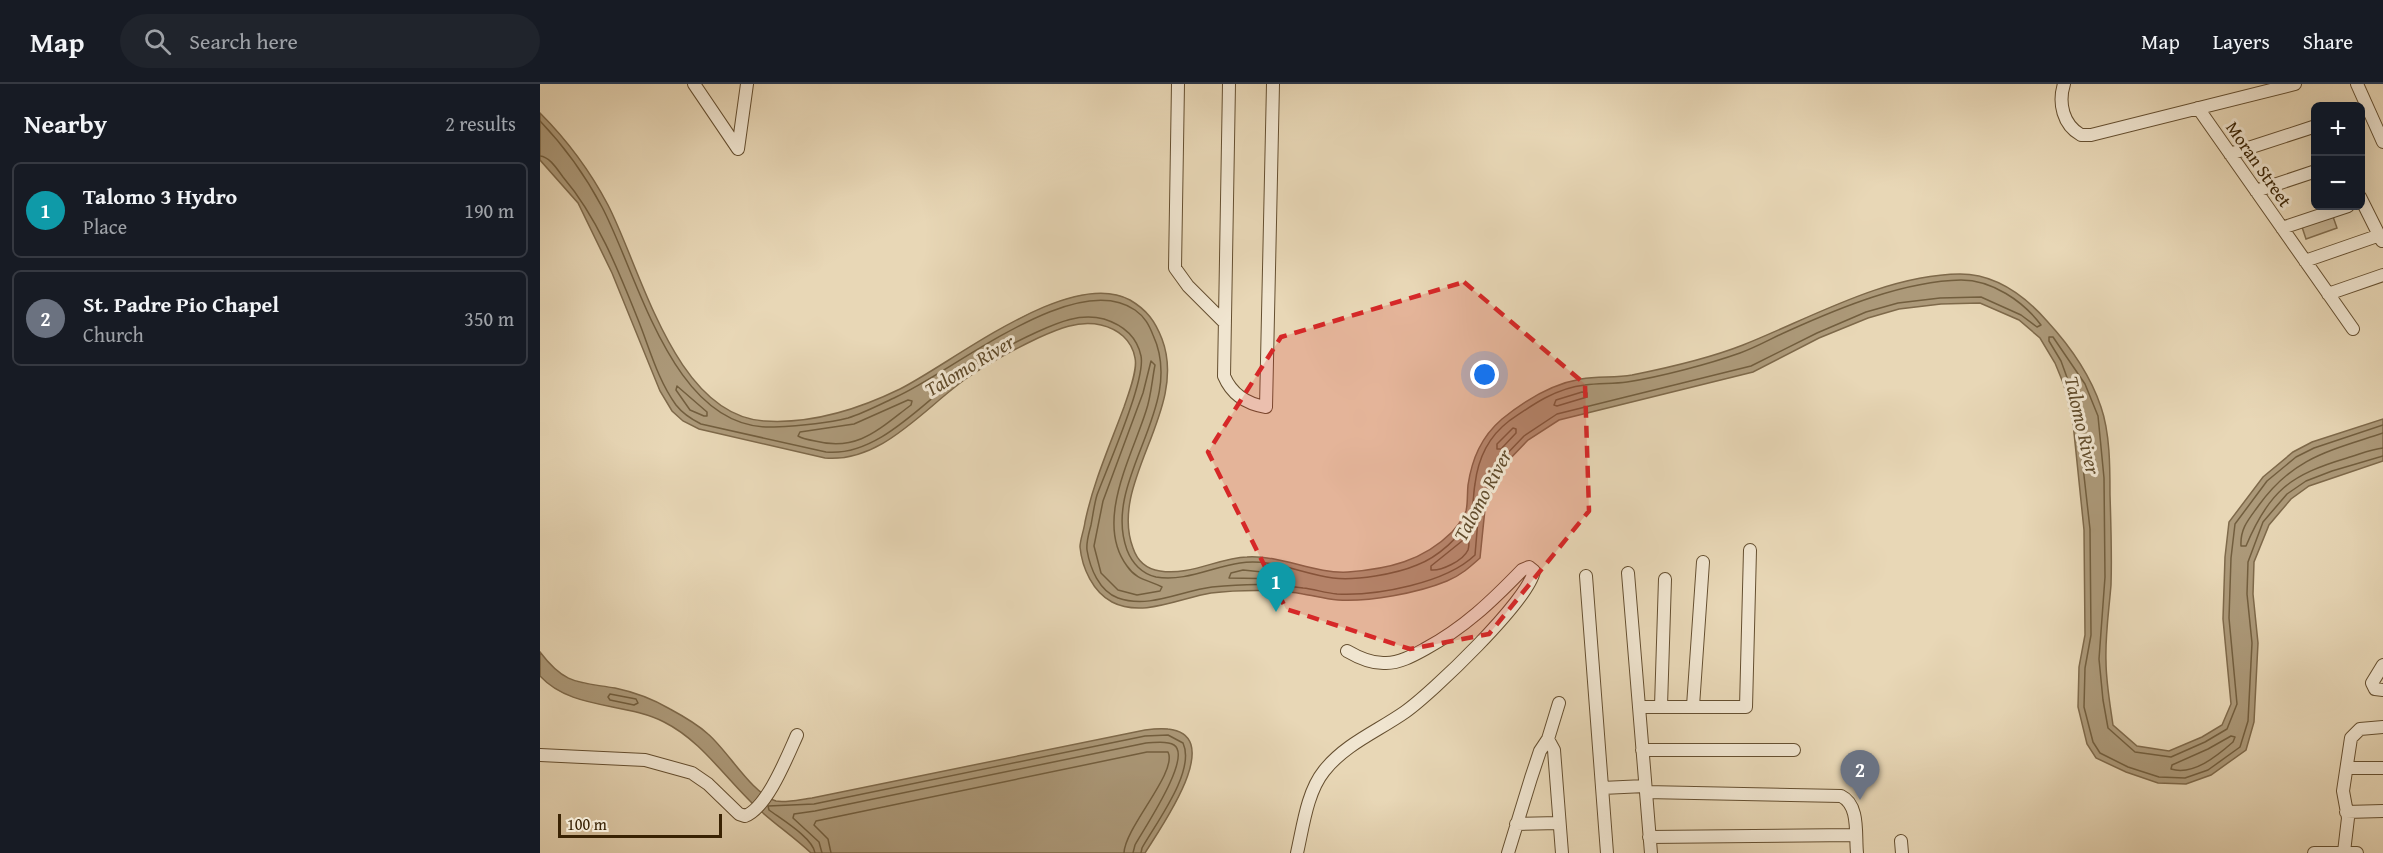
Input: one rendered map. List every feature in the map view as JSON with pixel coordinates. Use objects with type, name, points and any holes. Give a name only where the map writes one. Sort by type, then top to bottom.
[{"type":"street","points":[[694,84],[738,149],[747,84]]},
{"type":"street","points":[[1178,84],[1175,268],[1188,286],[1225,323]]},
{"type":"street","points":[[1229,84],[1223,365],[1228,386],[1244,401],[1266,407],[1274,84]]},
{"type":"street","points":[[2064,84],[2061,104],[2068,124],[2073,131],[2081,135],[2091,135],[2295,84]]},
{"type":"street","points":[[2357,84],[2383,142]]},
{"type":"street","name":"Moran Street","points":[[2198,108],[2353,329]]},
{"type":"street","points":[[2370,113],[2383,110]]},
{"type":"street","points":[[2230,154],[2311,128]]},
{"type":"street","points":[[2256,191],[2311,173]]},
{"type":"street","points":[[2305,261],[2381,239],[2365,208]]},
{"type":"street","points":[[2282,228],[2336,210]]},
{"type":"street","points":[[2328,294],[2383,275]]},
{"type":"street","points":[[1639,707],[1746,706],[1750,550]]},
{"type":"street","points":[[1693,706],[1703,562]]},
{"type":"street","points":[[1297,853],[1309,803],[1323,771],[1370,732],[1403,714],[1447,677],[1499,621],[1529,582],[1534,571],[1530,567],[1522,570],[1475,617],[1416,654],[1386,663],[1372,662],[1347,651]]},
{"type":"street","points":[[1628,573],[1651,853]]},
{"type":"street","points":[[1586,576],[1607,853]]},
{"type":"street","points":[[1660,706],[1665,579]]},
{"type":"street","points":[[2378,688],[2374,678],[2383,664]]},
{"type":"street","points":[[1508,853],[1540,751],[1548,739],[1553,715],[1559,703]]},
{"type":"street","points":[[2344,852],[2347,827],[2343,799],[2351,738],[2356,731],[2383,727]]},
{"type":"street","points":[[540,755],[645,760],[692,773],[742,816],[748,816],[768,794],[797,735]]},
{"type":"street","points":[[1548,739],[1554,750],[1562,853]]},
{"type":"street","points":[[1642,750],[1794,750]]},
{"type":"street","points":[[2347,768],[2383,768]]},
{"type":"street","points":[[1531,778],[1556,777]]},
{"type":"street","points":[[1602,788],[1841,796],[1848,799],[1853,808],[1857,853]]},
{"type":"street","points":[[2346,812],[2383,812]]},
{"type":"street","points":[[1516,824],[1559,823]]},
{"type":"street","points":[[1649,837],[1855,835]]},
{"type":"street","points":[[2314,853],[2357,853]]},
{"type":"highlighted area","points":[[1464,282],[1585,384],[1589,511],[1489,634],[1410,649],[1286,609],[1208,452],[1281,337]]},
{"type":"shaded area","points":[[2331,210],[2337,228],[2306,239],[2299,218]]},
{"type":"water","name":"Talomo River","points":[[540,113],[577,156],[601,192],[649,301],[685,368],[707,394],[734,413],[765,421],[800,420],[835,414],[900,389],[981,340],[1045,307],[1076,296],[1105,293],[1136,304],[1150,316],[1162,339],[1167,366],[1165,392],[1158,419],[1138,472],[1131,497],[1128,523],[1137,556],[1146,566],[1160,571],[1182,571],[1247,557],[1273,559],[1335,572],[1377,569],[1404,562],[1441,542],[1458,525],[1466,511],[1470,475],[1483,441],[1502,419],[1539,394],[1570,381],[1632,375],[1717,354],[1848,300],[1904,282],[1932,276],[1973,275],[2008,288],[2038,312],[2071,350],[2085,372],[2101,407],[2110,462],[2111,585],[2106,669],[2113,725],[2137,746],[2169,751],[2202,737],[2222,725],[2231,704],[2223,619],[2225,557],[2229,522],[2263,477],[2293,452],[2312,442],[2383,419],[2383,461],[2309,486],[2291,499],[2269,525],[2254,562],[2253,594],[2258,643],[2254,722],[2246,750],[2211,775],[2186,784],[2158,783],[2126,772],[2096,758],[2087,744],[2078,707],[2079,667],[2085,635],[2084,530],[2073,423],[2064,385],[2055,363],[2040,338],[2019,320],[1980,303],[1941,304],[1899,309],[1868,318],[1819,338],[1753,372],[1559,420],[1528,440],[1506,463],[1485,509],[1480,558],[1469,568],[1447,581],[1393,596],[1364,600],[1338,600],[1293,592],[1245,591],[1199,595],[1148,608],[1124,606],[1105,598],[1094,586],[1083,563],[1080,547],[1092,493],[1134,376],[1136,363],[1133,352],[1123,336],[1107,327],[1093,324],[1068,326],[1046,335],[976,372],[884,443],[865,452],[846,457],[825,458],[699,429],[683,421],[672,411],[660,391],[612,273],[578,203],[540,160]]},
{"type":"water","points":[[540,652],[557,671],[573,680],[636,694],[657,702],[690,720],[716,741],[758,790],[776,801],[812,798],[1153,729],[1168,729],[1185,735],[1192,748],[1191,765],[1174,805],[1145,853],[811,853],[758,809],[700,748],[677,729],[649,716],[583,700],[553,687],[540,676]]},
{"type":"place","name":"Talomo 3 Hydro","points":[[1276,612]]},
{"type":"place","name":"St. Padre Pio Chapel","points":[[1860,800]]}]
